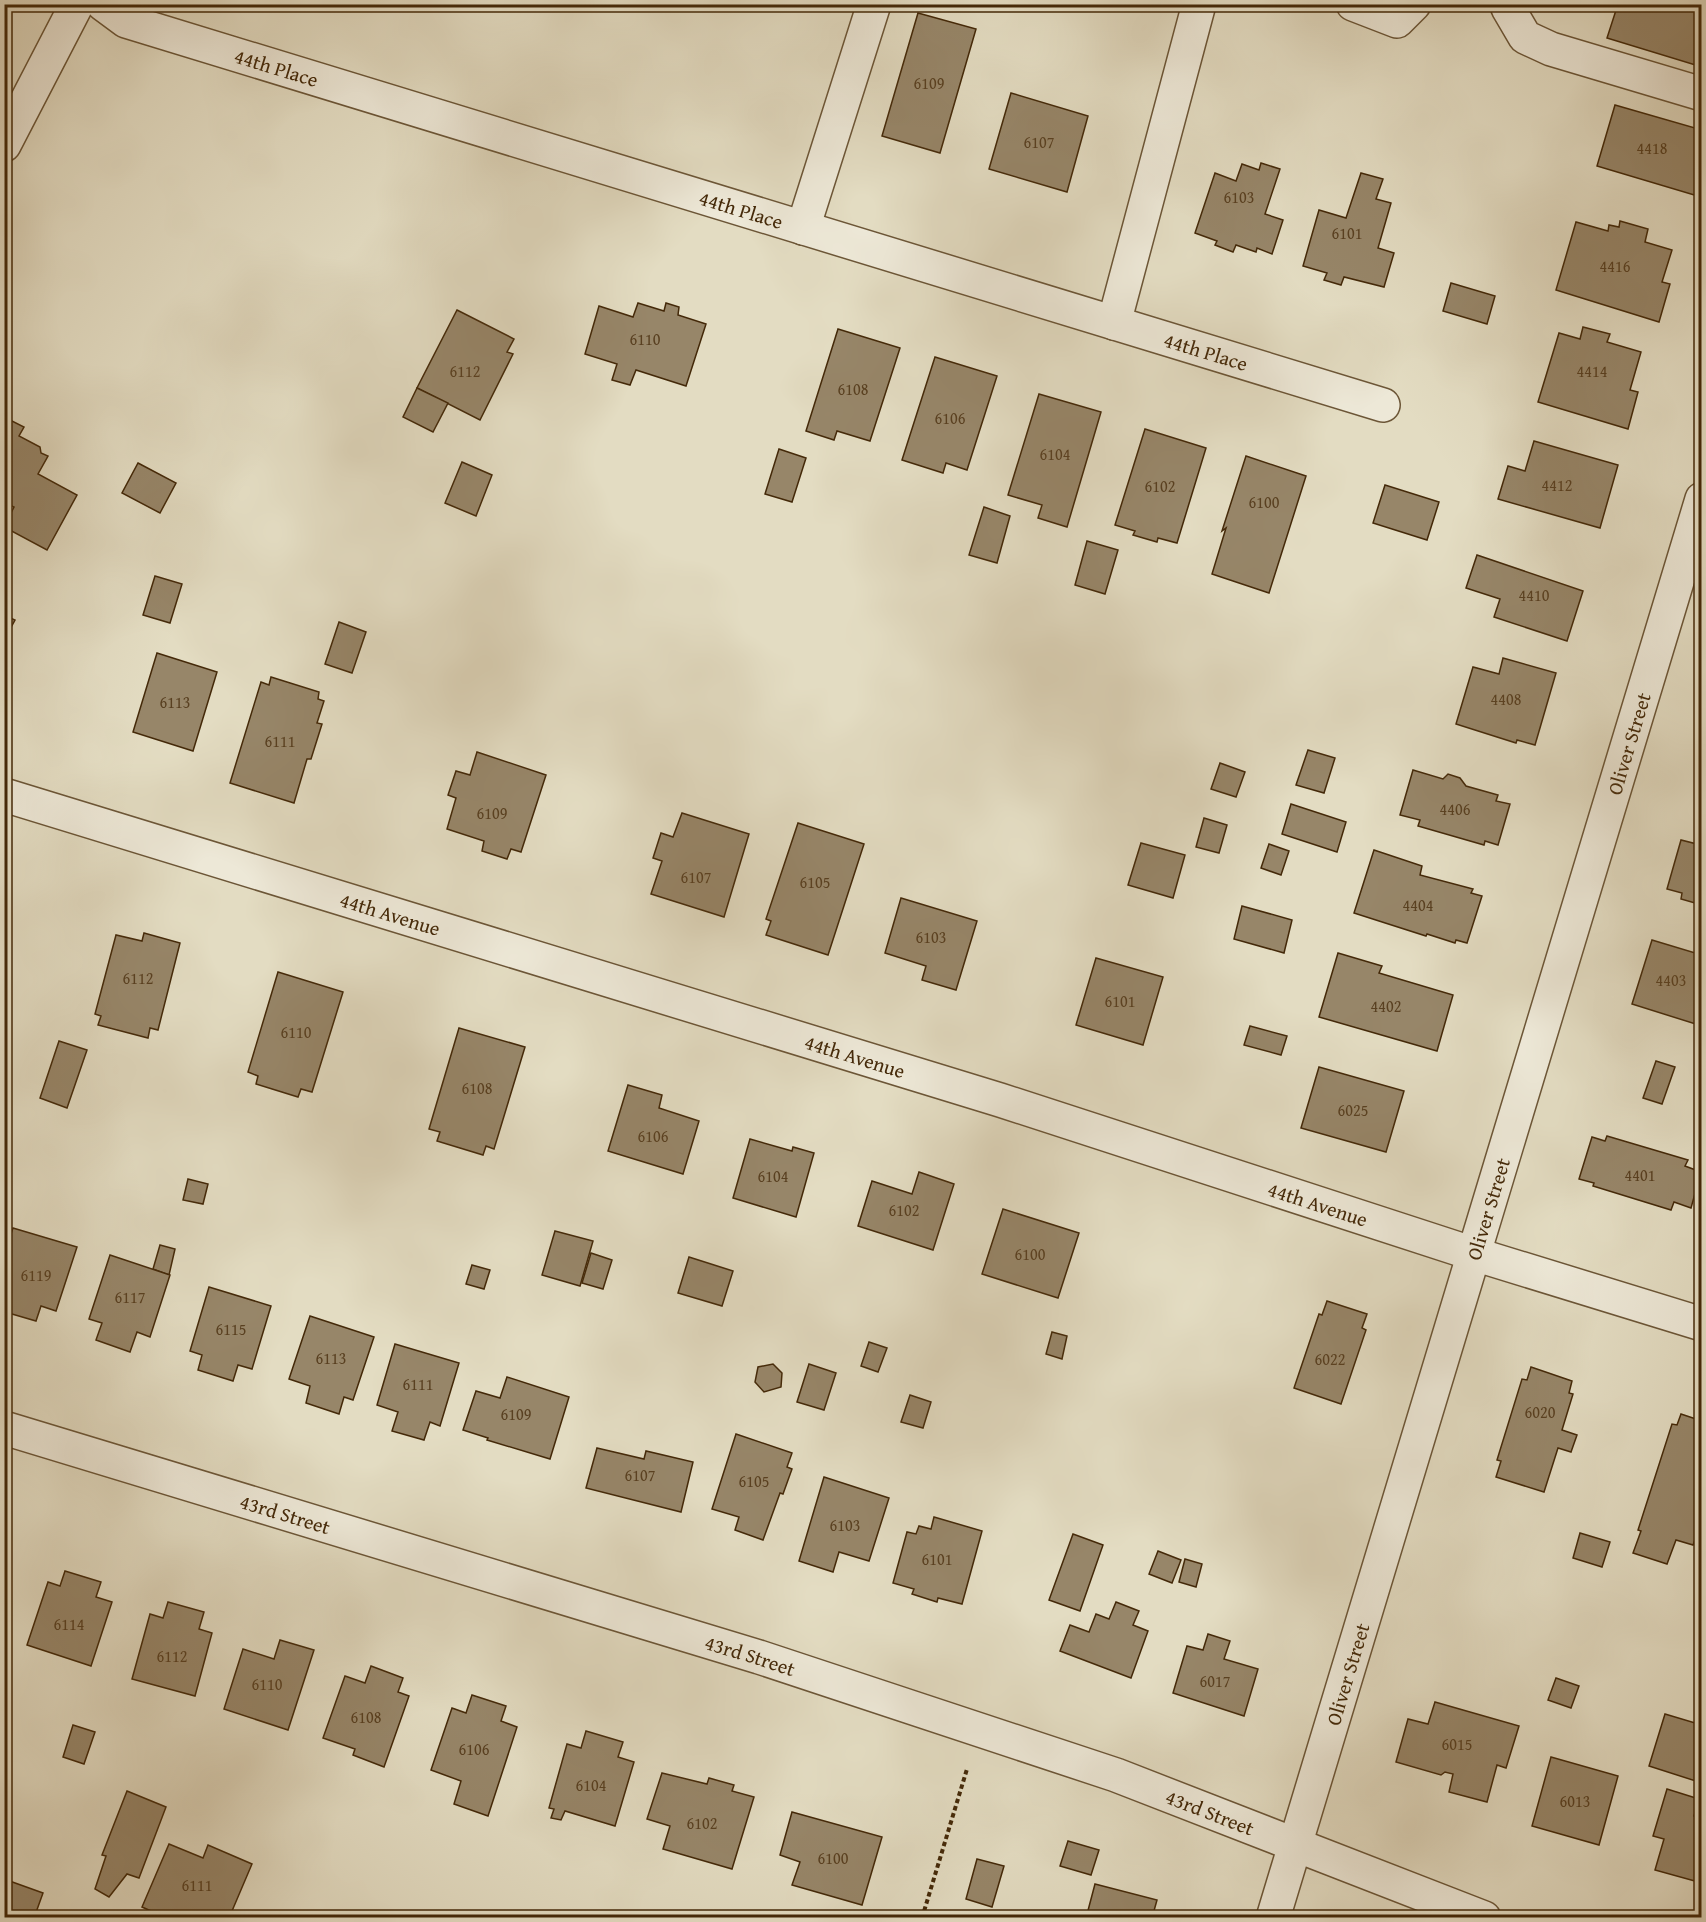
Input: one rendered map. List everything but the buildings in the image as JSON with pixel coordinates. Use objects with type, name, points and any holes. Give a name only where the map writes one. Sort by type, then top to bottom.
[{"type":"street","points":[[4,145],[77,4]]},
{"type":"street","name":"44th Place","points":[[103,4],[126,21],[1383,405]]},
{"type":"street","points":[[803,228],[874,4]]},
{"type":"street","points":[[1114,323],[1199,4]]},
{"type":"street","points":[[1353,4],[1397,21],[1414,4]]},
{"type":"street","points":[[1509,4],[1508,8],[1525,37],[1551,49],[1701,94]]},
{"type":"street","name":"Oliver Street","points":[[1273,1917],[1701,499]]},
{"type":"street","name":"44th Avenue","points":[[4,795],[999,1100],[1474,1254],[1701,1324]]},
{"type":"street","name":"43rd Street","points":[[4,1428],[759,1657],[1116,1775],[1484,1917]]},
{"type":"path","points":[[922,1917],[978,1730]]}]
